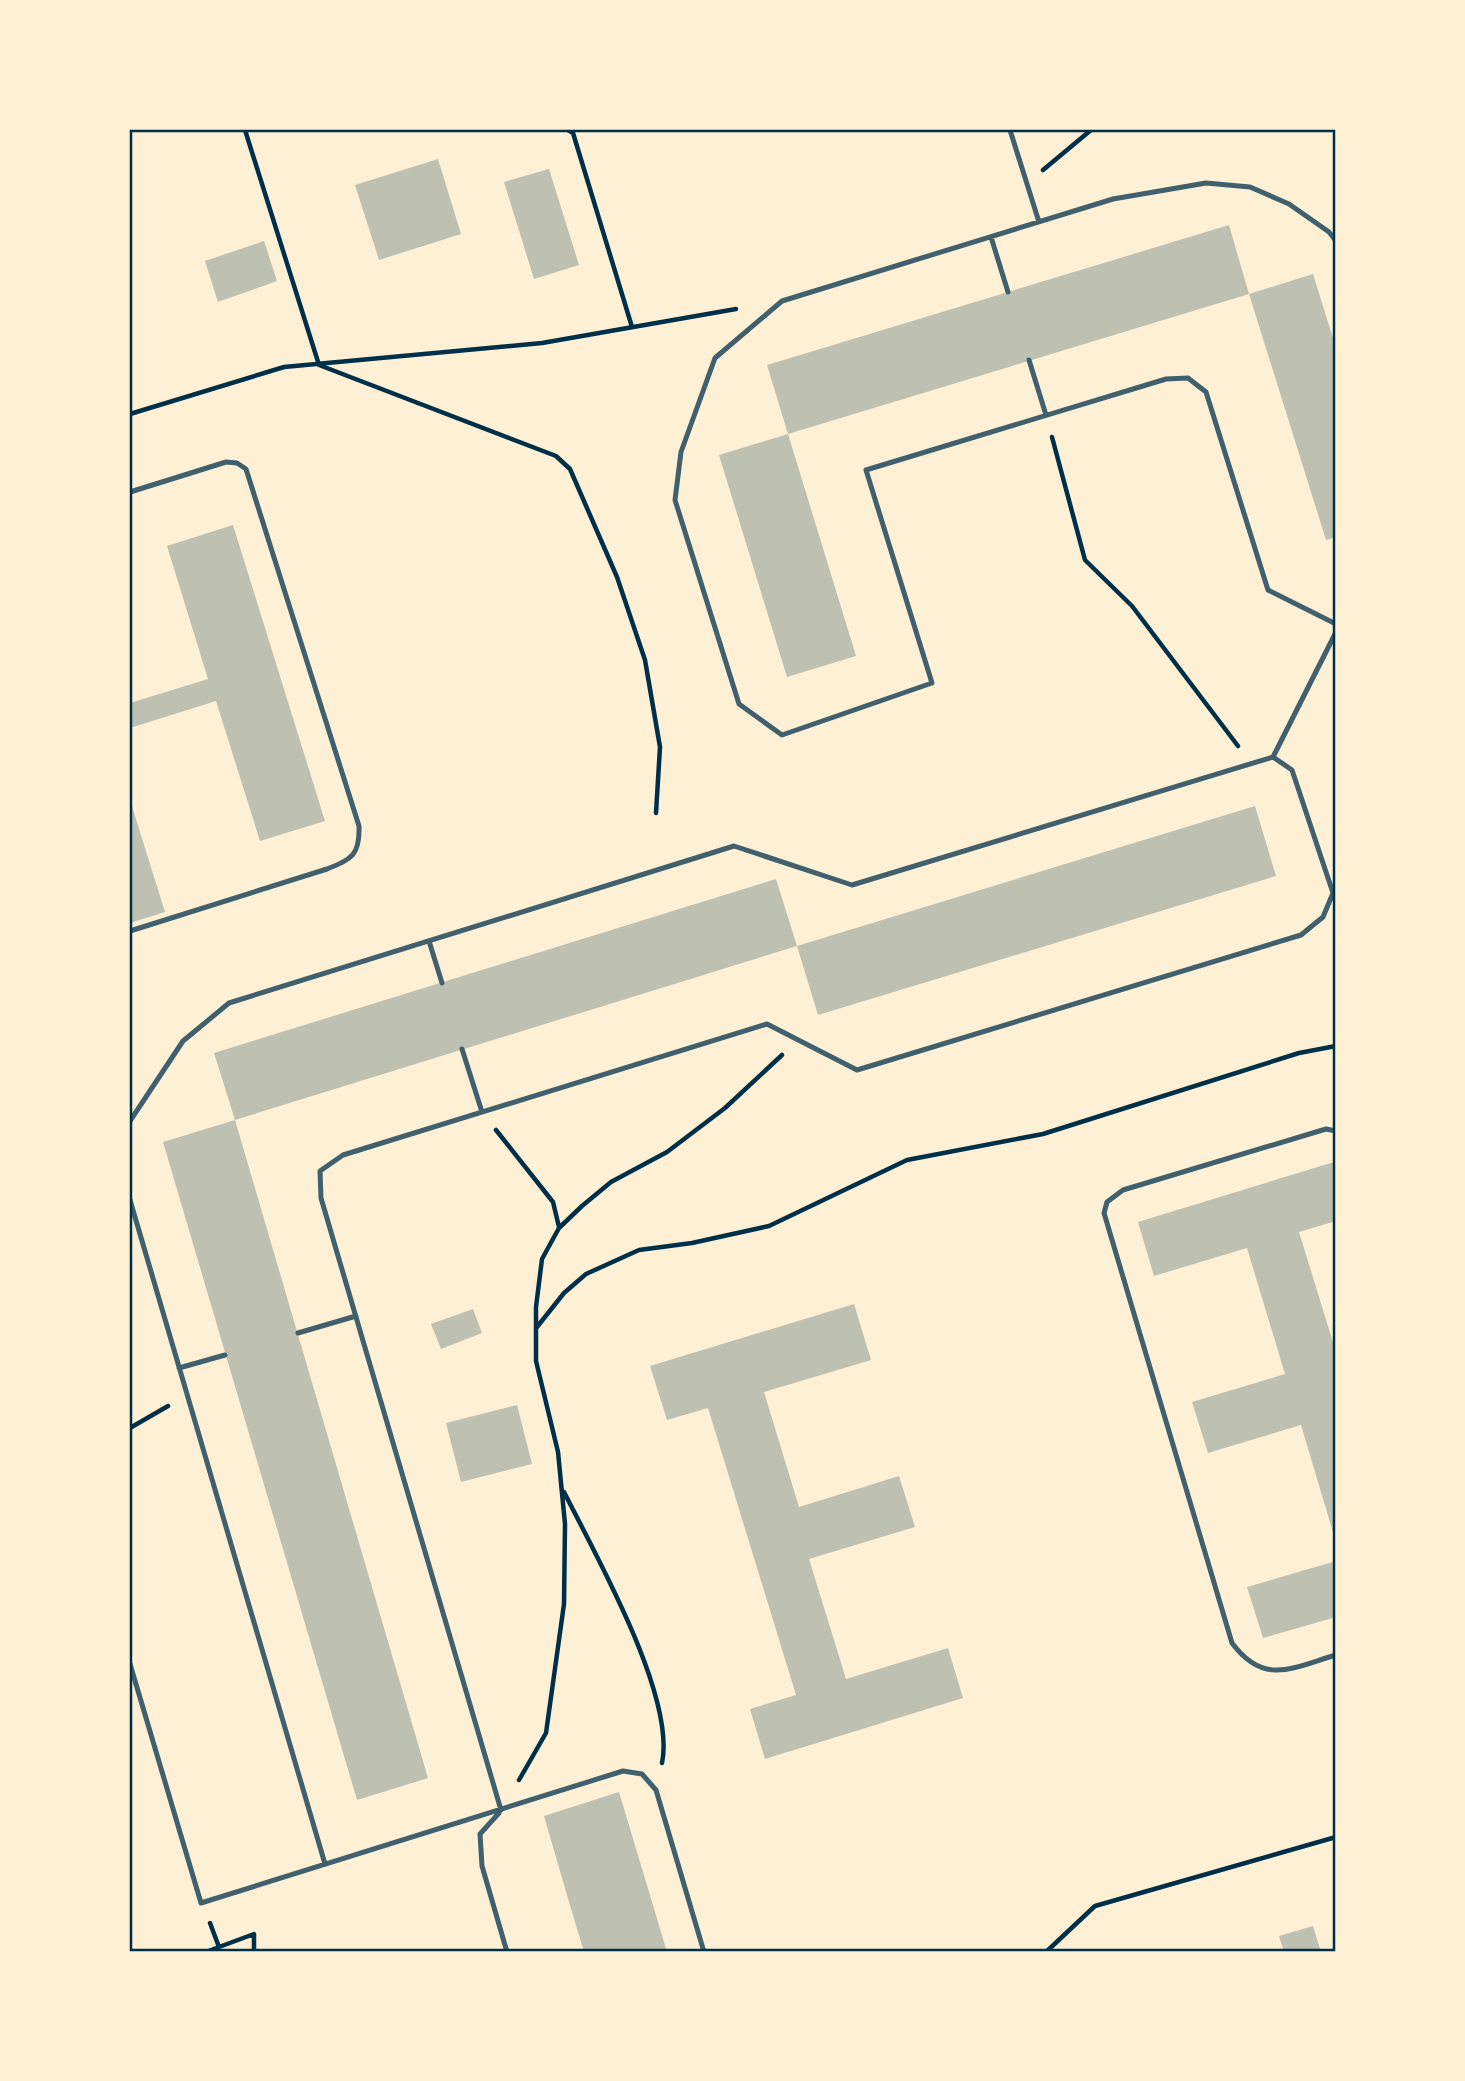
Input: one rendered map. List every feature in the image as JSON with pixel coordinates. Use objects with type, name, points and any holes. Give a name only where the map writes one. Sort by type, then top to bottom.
[{"type":"lane","points":[[1010,130],[1039,222]]},
{"type":"lane","points":[[1335,241],[1329,232],[1289,204],[1250,187],[1206,183],[1113,199],[782,301],[715,358],[681,453],[676,500],[738,704],[782,735],[932,683],[866,470],[1166,379],[1188,378],[1206,392],[1268,590],[1335,624]]},
{"type":"lane","points":[[991,237],[1008,292]]},
{"type":"lane","points":[[1029,360],[1046,415]]},
{"type":"lane","points":[[130,492],[226,461],[237,463],[246,469],[355,813],[359,843],[350,860],[327,869],[130,931]]},
{"type":"lane","points":[[130,1121],[183,1041],[229,1003],[734,846],[852,885],[1273,757],[1335,632]]},
{"type":"lane","points":[[502,1810],[321,1198],[320,1171],[343,1155],[766,1024],[857,1070],[1301,935],[1323,918],[1334,893],[1292,770],[1273,757]]},
{"type":"lane","points":[[429,941],[442,983]]},
{"type":"lane","points":[[462,1049],[482,1112]]},
{"type":"lane","points":[[1335,1131],[1326,1129],[1123,1190],[1107,1202],[1104,1213],[1232,1643],[1245,1661],[1264,1670],[1290,1669],[1335,1655]]},
{"type":"lane","points":[[130,1200],[325,1864]]},
{"type":"lane","points":[[298,1334],[356,1316]]},
{"type":"lane","points":[[179,1368],[225,1355]]},
{"type":"lane","points":[[130,1664],[201,1903],[623,1771],[642,1774],[656,1790],[704,1951]]},
{"type":"lane","points":[[502,1810],[480,1833],[482,1866],[507,1951]]},
{"type":"path","points":[[245,130],[319,365]]},
{"type":"path","points":[[568,130],[573,133],[632,327]]},
{"type":"path","points":[[1027,184],[1091,130]]},
{"type":"path","points":[[130,414],[284,367],[542,343],[741,308]]},
{"type":"path","points":[[319,365],[556,456],[570,469],[617,577],[645,660],[660,747],[656,813]]},
{"type":"path","points":[[1046,415],[1085,560],[1132,606],[1252,764]]},
{"type":"path","points":[[502,1810],[546,1733],[564,1604],[565,1524],[558,1452],[536,1361],[542,1259],[559,1228],[611,1182],[667,1152],[725,1108],[797,1039]]},
{"type":"path","points":[[536,1328],[564,1293],[586,1274],[639,1250],[692,1243],[769,1226],[907,1160],[1043,1134],[1299,1053],[1335,1046]]},
{"type":"path","points":[[482,1112],[553,1202],[559,1228]]},
{"type":"path","points":[[130,1428],[187,1395]]},
{"type":"path","points":[[562,1488],[638,1644],[662,1719],[664,1750],[656,1790]]},
{"type":"path","points":[[1046,1951],[1095,1906],[1335,1837]]},
{"type":"path","points":[[201,1903],[219,1947]]},
{"type":"path","points":[[206,1951],[254,1934],[254,1951]]},
{"type":"building","points":[[438,159],[461,234],[379,260],[355,185]]},
{"type":"building","points":[[549,169],[579,265],[534,279],[504,182]]},
{"type":"building","points":[[1229,225],[1249,294],[788,434],[767,365]]},
{"type":"building","points":[[264,241],[277,281],[218,302],[205,261]]},
{"type":"building","points":[[1313,274],[1336,348],[1336,537],[1326,540],[1249,294]]},
{"type":"building","points":[[788,434],[856,656],[787,677],[719,455]]},
{"type":"building","points":[[233,525],[325,821],[260,841],[216,701],[130,728],[130,703],[208,679],[167,546]]},
{"type":"building","points":[[130,800],[165,912],[130,923]]},
{"type":"building","points":[[1255,806],[1276,876],[818,1015],[797,946]]},
{"type":"building","points":[[776,879],[797,946],[235,1120],[214,1053]]},
{"type":"building","points":[[235,1120],[428,1778],[357,1800],[163,1142]]},
{"type":"building","points":[[1334,1162],[1336,1221],[1299,1232],[1336,1352],[1335,1539],[1301,1425],[1208,1453],[1192,1402],[1285,1374],[1247,1248],[1154,1276],[1138,1222]]},
{"type":"building","points":[[854,1304],[871,1360],[764,1392],[799,1507],[899,1476],[915,1527],[809,1559],[846,1679],[948,1648],[963,1698],[765,1759],[750,1709],[796,1695],[708,1408],[667,1420],[650,1366]]},
{"type":"building","points":[[473,1309],[482,1333],[441,1349],[431,1324]]},
{"type":"building","points":[[517,1405],[532,1464],[461,1482],[446,1423]]},
{"type":"building","points":[[1336,1561],[1336,1617],[1263,1638],[1247,1587]]},
{"type":"building","points":[[619,1792],[667,1952],[584,1952],[569,1902],[544,1816]]},
{"type":"building","points":[[1313,1926],[1321,1952],[1284,1952],[1279,1936]]}]
